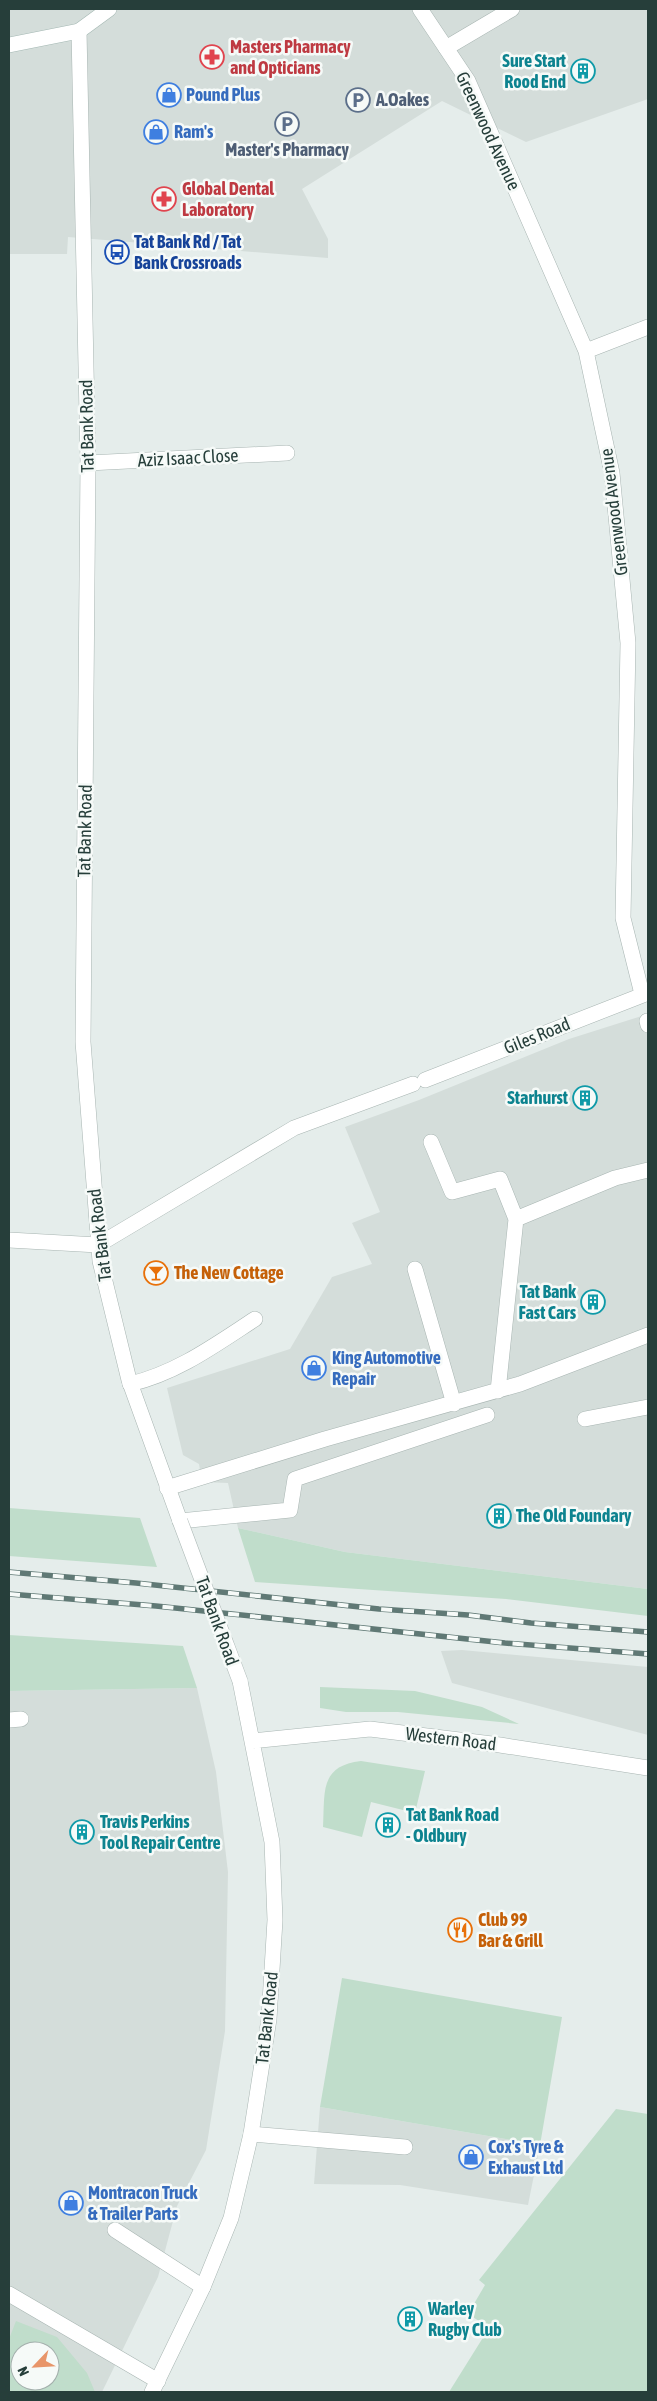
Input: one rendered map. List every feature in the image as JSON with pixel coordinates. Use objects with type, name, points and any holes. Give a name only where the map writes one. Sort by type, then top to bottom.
[{"type":"street","points":[[9,45],[80,31],[109,9]]},
{"type":"street","name":"Greenwood Avenue","points":[[420,9],[468,81],[586,351],[612,473],[628,643],[623,918],[645,994]]},
{"type":"street","points":[[446,48],[512,9]]},
{"type":"street","name":"Tat Bank Road","points":[[80,31],[88,463],[83,1042],[98,1246],[108,1296],[130,1384],[240,1682],[272,1842],[275,1920],[269,2019],[251,2134],[231,2218],[203,2287],[155,2387]]},
{"type":"street","points":[[586,351],[648,327]]},
{"type":"street","name":"Aziz Isaac Close","points":[[88,463],[287,453]]},
{"type":"street","name":"Giles Road","points":[[98,1246],[294,1128],[419,1082],[645,994]]},
{"type":"street","points":[[431,1142],[452,1192],[500,1179],[516,1219],[498,1390]]},
{"type":"street","points":[[516,1219],[615,1178],[648,1170]]},
{"type":"street","points":[[9,1240],[98,1246]]},
{"type":"street","points":[[415,1269],[454,1404]]},
{"type":"street","points":[[130,1384],[154,1378],[196,1358],[255,1319]]},
{"type":"street","points":[[167,1488],[325,1439],[454,1404],[498,1390],[648,1335]]},
{"type":"street","points":[[586,1419],[648,1407]]},
{"type":"street","points":[[180,1521],[290,1510],[295,1479],[487,1415]]},
{"type":"street","name":"Western Road","points":[[252,1741],[370,1730],[500,1745],[648,1768]]},
{"type":"street","points":[[251,2134],[406,2147]]},
{"type":"street","points":[[115,2230],[203,2287]]},
{"type":"street","points":[[9,2294],[155,2387]]},
{"type":"shaded area","points":[[9,9],[648,9],[648,99],[526,142],[442,101],[302,189],[328,239],[328,258],[68,237],[67,254],[9,254]]},
{"type":"shaded area","points":[[648,1014],[648,1589],[345,1552],[238,1528],[228,1483],[202,1482],[199,1464],[183,1455],[167,1388],[290,1349],[332,1277],[372,1264],[352,1223],[380,1212],[345,1127],[419,1100],[569,1039]]},
{"type":"shaded area","points":[[462,1650],[648,1667],[648,1735],[452,1683],[441,1651]]},
{"type":"shaded area","points":[[197,1688],[216,1772],[228,1872],[225,2031],[206,2150],[177,2206],[158,2277],[102,2392],[9,2392],[9,1691]]},
{"type":"shaded area","points":[[320,2107],[540,2145],[528,2205],[400,2185],[314,2184]]},
{"type":"green space","points":[[9,1508],[140,1518],[157,1567],[9,1556]]},
{"type":"green space","points":[[238,1528],[345,1552],[648,1589],[648,1616],[506,1599],[255,1582]]},
{"type":"green space","points":[[9,1635],[183,1646],[197,1688],[9,1691]]},
{"type":"green space","points":[[320,1687],[415,1691],[482,1707],[519,1724],[398,1712],[346,1712],[320,1708]]},
{"type":"green space","points":[[361,1761],[425,1771],[415,1813],[371,1802],[362,1837],[323,1827],[325,1792],[331,1775],[338,1768]]},
{"type":"green space","points":[[342,1978],[562,2017],[540,2145],[320,2107]]},
{"type":"green space","points":[[616,2109],[648,2114],[648,2392],[449,2392],[484,2336],[475,2329],[479,2321],[468,2314],[485,2285],[479,2280]]},
{"type":"green space","points":[[16,2321],[57,2337],[87,2373],[95,2392],[9,2392],[9,2339]]},
{"type":"railway","points":[[9,1572],[136,1583],[379,1609],[468,1615],[531,1623],[648,1632]]},
{"type":"railway","points":[[9,1594],[156,1606],[505,1643],[648,1654]]},
{"type":"place","name":"Masters Pharmacy and Opticians","points":[[212,57]]},
{"type":"place","name":"Sure Start Rood End","points":[[583,71]]},
{"type":"place","name":"Pound Plus","points":[[169,95]]},
{"type":"place","name":"A.Oakes","points":[[358,100]]},
{"type":"place","name":"Master's Pharmacy","points":[[287,124]]},
{"type":"place","name":"Ram's","points":[[156,132]]},
{"type":"place","name":"Global Dental Laboratory","points":[[164,199]]},
{"type":"place","name":"Tat Bank Rd / Tat Bank Crossroads","points":[[117,252]]},
{"type":"place","name":"Starhurst","points":[[585,1098]]},
{"type":"place","name":"The New Cottage","points":[[156,1273]]},
{"type":"place","name":"Tat Bank Fast Cars","points":[[593,1302]]},
{"type":"place","name":"King Automotive Repair","points":[[314,1368]]},
{"type":"place","name":"The Old Foundary","points":[[499,1516]]},
{"type":"place","name":"Tat Bank Road - Oldbury","points":[[388,1825]]},
{"type":"place","name":"Travis Perkins Tool Repair Centre","points":[[82,1832]]},
{"type":"place","name":"Club 99 Bar & Grill","points":[[460,1930]]},
{"type":"place","name":"Cox's Tyre & Exhaust Ltd","points":[[471,2157]]},
{"type":"place","name":"Montracon Truck & Trailer Parts","points":[[71,2203]]},
{"type":"place","name":"Warley Rugby Club","points":[[410,2319]]}]
